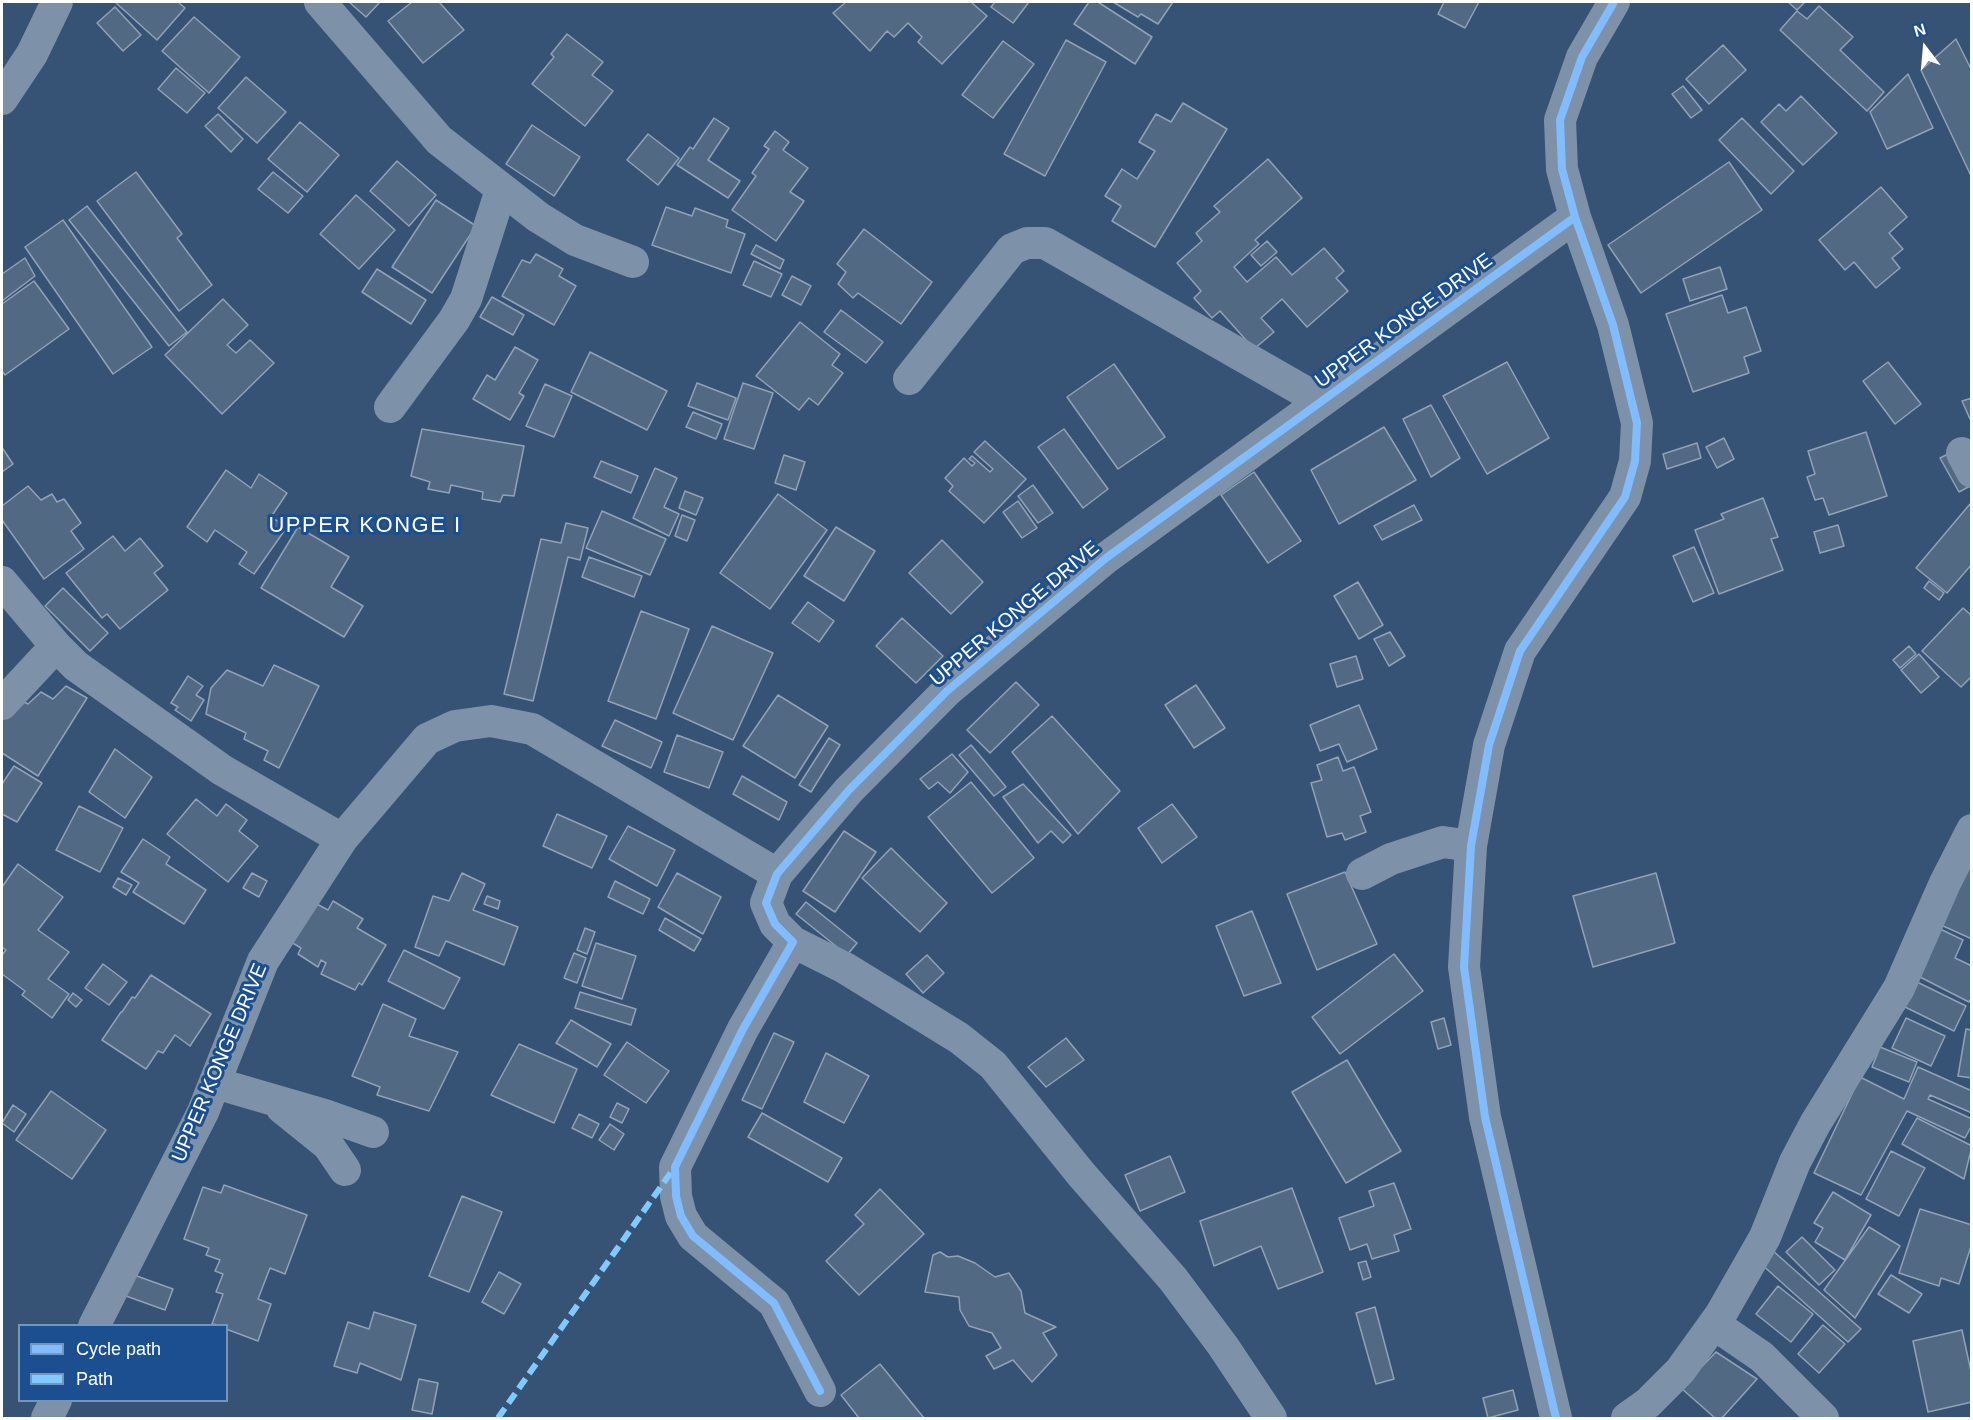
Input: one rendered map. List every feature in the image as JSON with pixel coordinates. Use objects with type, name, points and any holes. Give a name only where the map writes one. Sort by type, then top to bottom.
[{"type":"street","points":[[2,99],[32,54],[57,2]]},
{"type":"street","points":[[320,2],[439,140],[538,217],[575,240],[633,262]]},
{"type":"street","points":[[1556,1419],[1485,1117],[1464,967],[1471,846],[1489,745],[1520,651],[1625,497],[1635,461],[1637,423],[1613,325],[1575,217],[1562,169],[1560,120],[1582,57],[1614,2]]},
{"type":"street","points":[[390,407],[454,320],[466,299],[501,190]]},
{"type":"street","name":"UPPER KONGE DRIVE","points":[[793,942],[775,924],[766,903],[777,873],[849,790],[946,691],[1107,558],[1575,217]]},
{"type":"street","points":[[909,379],[1012,249],[1028,243],[1045,243],[1321,401]]},
{"type":"street","points":[[2,582],[76,666],[222,770],[342,839]]},
{"type":"street","points":[[2,704],[56,646]]},
{"type":"street","name":"UPPER KONGE DRIVE","points":[[95,1324],[203,1112],[263,961],[342,839],[427,739],[455,726],[491,721],[532,729],[777,873]]},
{"type":"street","points":[[1627,1419],[1648,1403],[1680,1371],[1714,1324],[1765,1238],[1795,1162],[1815,1124],[1899,988],[1971,830]]},
{"type":"street","points":[[1362,874],[1391,859],[1443,842],[1471,846]]},
{"type":"street","points":[[820,1391],[774,1303],[693,1236],[681,1216],[676,1196],[675,1167],[743,1029],[793,942],[845,968],[883,991],[959,1038],[993,1065],[1081,1174],[1173,1279],[1223,1346],[1271,1419]]},
{"type":"street","points":[[215,1083],[373,1132]]},
{"type":"street","points":[[274,1100],[328,1145],[345,1170]]},
{"type":"street","points":[[1714,1324],[1762,1358],[1823,1419]]},
{"type":"street","points":[[47,1419],[56,1402]]},
{"type":"building","points":[[115,2],[178,2],[185,8],[157,40]]},
{"type":"building","points":[[349,2],[380,2],[366,17]]},
{"type":"building","points":[[412,2],[439,2],[464,30],[423,63],[388,21]]},
{"type":"building","points":[[846,2],[971,2],[987,16],[942,64],[918,42],[922,37],[908,23],[894,37],[887,31],[870,51],[833,13]]},
{"type":"building","points":[[995,2],[1029,2],[1013,23],[991,7]]},
{"type":"building","points":[[1089,2],[1098,2],[1152,37],[1135,64],[1074,24]]},
{"type":"building","points":[[1113,2],[1173,2],[1158,24],[1141,14],[1138,17]]},
{"type":"building","points":[[1444,2],[1479,2],[1465,28],[1438,14]]},
{"type":"building","points":[[1788,2],[1805,2],[1797,10]]},
{"type":"building","points":[[1819,6],[1853,37],[1840,50],[1884,92],[1867,111],[1780,30],[1797,11],[1807,19]]},
{"type":"building","points":[[115,7],[141,35],[123,51],[97,23]]},
{"type":"building","points":[[194,17],[240,57],[209,93],[162,51]]},
{"type":"building","points":[[567,34],[603,62],[592,75],[613,91],[585,126],[532,84],[554,57],[551,54]]},
{"type":"building","points":[[1956,39],[1972,71],[1972,178],[1921,70]]},
{"type":"building","points":[[1066,40],[1106,62],[1045,176],[1004,154]]},
{"type":"building","points":[[1003,41],[1034,64],[993,118],[962,95]]},
{"type":"building","points":[[1723,45],[1746,70],[1709,104],[1686,79]]},
{"type":"building","points":[[176,68],[205,93],[187,113],[158,89]]},
{"type":"building","points":[[1908,74],[1933,128],[1887,149],[1870,112]]},
{"type":"building","points":[[246,77],[286,112],[257,143],[218,108]]},
{"type":"building","points":[[1683,86],[1702,110],[1691,118],[1672,94]]},
{"type":"building","points":[[1801,96],[1837,133],[1803,165],[1761,122],[1779,104],[1786,111]]},
{"type":"building","points":[[1183,103],[1227,129],[1155,247],[1112,221],[1121,206],[1105,196],[1122,169],[1137,179],[1155,151],[1139,142],[1156,114],[1171,122]]},
{"type":"building","points":[[218,114],[243,139],[231,152],[205,126]]},
{"type":"building","points":[[714,118],[729,128],[708,160],[740,181],[728,198],[677,165],[690,147],[693,149]]},
{"type":"building","points":[[1742,118],[1794,171],[1771,194],[1719,140]]},
{"type":"building","points":[[300,122],[339,155],[307,192],[268,159]]},
{"type":"building","points":[[532,125],[580,157],[554,196],[506,164]]},
{"type":"building","points":[[775,131],[789,142],[783,150],[808,168],[790,192],[804,201],[776,241],[732,210],[756,176],[752,173],[769,149],[764,146]]},
{"type":"building","points":[[648,134],[679,158],[658,185],[627,160]]},
{"type":"building","points":[[1268,159],[1302,198],[1255,240],[1259,244],[1234,267],[1247,282],[1276,257],[1292,275],[1324,248],[1344,271],[1336,278],[1348,291],[1307,327],[1282,299],[1261,318],[1274,332],[1254,349],[1220,311],[1212,318],[1194,298],[1201,291],[1177,263],[1202,241],[1196,233],[1220,212],[1214,206]]},
{"type":"building","points":[[397,161],[436,195],[409,226],[370,191]]},
{"type":"building","points":[[1729,162],[1762,210],[1641,293],[1608,245]]},
{"type":"building","points":[[136,172],[182,234],[177,238],[212,285],[179,311],[97,201]]},
{"type":"building","points":[[273,172],[303,196],[288,213],[258,189]]},
{"type":"building","points":[[1881,187],[1907,217],[1889,233],[1903,249],[1892,258],[1900,268],[1876,288],[1854,262],[1845,270],[1819,240]]},
{"type":"building","points":[[356,195],[395,230],[359,269],[320,234]]},
{"type":"building","points":[[436,200],[476,226],[432,293],[392,267]]},
{"type":"building","points":[[87,206],[187,332],[169,346],[69,220]]},
{"type":"building","points":[[666,207],[692,216],[695,208],[728,220],[726,227],[745,234],[731,273],[652,245]]},
{"type":"building","points":[[63,220],[152,347],[113,374],[25,247]]},
{"type":"building","points":[[864,229],[932,282],[901,324],[858,293],[853,298],[838,284],[846,272],[837,264]]},
{"type":"building","points":[[1267,241],[1277,252],[1261,266],[1251,255]]},
{"type":"building","points":[[756,245],[784,260],[780,269],[751,254]]},
{"type":"building","points":[[536,254],[563,269],[559,276],[576,286],[554,325],[502,296],[522,260],[530,263]]},
{"type":"building","points":[[25,258],[35,276],[2,301],[2,274]]},
{"type":"building","points":[[754,261],[782,274],[771,297],[743,285]]},
{"type":"building","points":[[1720,267],[1727,289],[1690,301],[1683,279]]},
{"type":"building","points":[[377,269],[426,300],[411,324],[362,292]]},
{"type":"building","points":[[792,276],[811,286],[801,305],[782,295]]},
{"type":"building","points":[[34,281],[69,329],[5,375],[2,371],[2,304]]},
{"type":"building","points":[[1722,295],[1728,313],[1746,307],[1761,351],[1744,357],[1749,373],[1693,392],[1666,314]]},
{"type":"building","points":[[492,297],[524,315],[513,335],[480,317]]},
{"type":"building","points":[[223,299],[248,325],[227,345],[236,353],[250,340],[274,363],[222,414],[165,355]]},
{"type":"building","points":[[841,310],[883,342],[866,363],[824,332]]},
{"type":"building","points":[[800,322],[840,354],[832,365],[843,373],[818,405],[809,398],[799,410],[756,376]]},
{"type":"building","points":[[515,347],[538,360],[519,393],[524,396],[510,420],[473,399],[487,375],[495,380]]},
{"type":"building","points":[[590,352],[667,391],[647,430],[571,392]]},
{"type":"building","points":[[1507,362],[1549,438],[1487,474],[1443,396]]},
{"type":"building","points":[[1888,362],[1921,404],[1895,424],[1863,381]]},
{"type":"building","points":[[1114,364],[1165,437],[1118,469],[1067,397]]},
{"type":"building","points":[[697,383],[736,398],[728,420],[688,406]]},
{"type":"building","points":[[743,383],[773,393],[754,449],[724,439]]},
{"type":"building","points":[[545,384],[572,396],[554,437],[526,426]]},
{"type":"building","points":[[1972,398],[1972,419],[1970,419],[1962,401]]},
{"type":"building","points":[[1431,405],[1460,458],[1431,477],[1403,419]]},
{"type":"building","points":[[693,412],[722,424],[716,439],[686,427]]},
{"type":"building","points":[[1384,427],[1416,480],[1339,524],[1311,470]]},
{"type":"building","points":[[422,429],[524,446],[514,496],[503,495],[500,502],[482,499],[483,492],[451,485],[449,493],[428,489],[430,482],[411,476]]},
{"type":"building","points":[[1064,429],[1108,489],[1083,508],[1038,447]]},
{"type":"building","points":[[1866,432],[1887,496],[1829,515],[1823,498],[1815,500],[1807,477],[1815,474],[1808,451]]},
{"type":"building","points":[[1724,438],[1734,459],[1717,468],[1706,447]]},
{"type":"building","points":[[985,441],[1026,479],[984,523],[949,491],[953,486],[945,478],[964,458],[972,466],[975,463],[969,459],[972,456],[990,472],[993,469],[974,452]]},
{"type":"building","points":[[1697,443],[1701,458],[1667,469],[1663,454]]},
{"type":"building","points":[[3,449],[13,464],[2,472],[2,451]]},
{"type":"building","points":[[1952,452],[1970,486],[1959,492],[1940,458]]},
{"type":"building","points":[[784,455],[805,462],[796,490],[775,483]]},
{"type":"building","points":[[601,461],[638,476],[631,493],[594,477]]},
{"type":"building","points":[[655,468],[677,478],[664,507],[679,514],[669,536],[633,518]]},
{"type":"building","points":[[226,470],[251,488],[259,474],[287,493],[271,517],[287,527],[254,574],[239,564],[247,552],[215,530],[207,542],[187,527]]},
{"type":"building","points":[[1254,472],[1301,541],[1268,563],[1221,495]]},
{"type":"building","points":[[1033,485],[1053,513],[1038,523],[1018,496]]},
{"type":"building","points":[[28,486],[41,500],[52,494],[57,502],[64,499],[81,523],[71,531],[84,549],[44,579],[2,520],[2,506]]},
{"type":"building","points":[[685,491],[703,498],[696,515],[679,508]]},
{"type":"building","points":[[778,494],[827,530],[770,609],[720,573]]},
{"type":"building","points":[[1763,498],[1778,537],[1771,539],[1783,570],[1719,594],[1695,530],[1724,519],[1721,514]]},
{"type":"building","points":[[1018,501],[1037,528],[1022,538],[1003,512]]},
{"type":"building","points":[[1970,504],[1972,506],[1972,564],[1947,593],[1916,568]]},
{"type":"building","points":[[1414,505],[1422,520],[1382,540],[1374,526]]},
{"type":"building","points":[[602,511],[666,539],[650,575],[586,548]]},
{"type":"building","points":[[682,515],[695,520],[687,541],[675,536]]},
{"type":"building","points":[[566,523],[588,528],[580,560],[568,557],[533,701],[504,694],[541,539],[561,543]]},
{"type":"building","points":[[1838,525],[1844,546],[1820,553],[1814,532]]},
{"type":"building","points":[[298,527],[349,557],[331,587],[363,606],[344,637],[261,588]]},
{"type":"building","points":[[836,527],[875,551],[844,601],[804,576]]},
{"type":"building","points":[[113,536],[125,551],[140,538],[163,566],[154,573],[168,590],[120,629],[107,614],[102,618],[66,573]]},
{"type":"building","points":[[942,540],[983,582],[951,614],[909,573]]},
{"type":"building","points":[[1694,547],[1714,593],[1693,602],[1673,556]]},
{"type":"building","points":[[589,557],[642,576],[634,597],[582,577]]},
{"type":"building","points":[[1929,581],[1944,593],[1939,600],[1924,588]]},
{"type":"building","points":[[1358,582],[1383,625],[1359,639],[1334,596]]},
{"type":"building","points":[[63,588],[108,633],[90,651],[45,606]]},
{"type":"building","points":[[808,602],[834,621],[819,642],[792,623]]},
{"type":"building","points":[[1963,608],[1972,616],[1972,676],[1961,687],[1922,651]]},
{"type":"building","points":[[641,611],[689,629],[656,719],[608,701]]},
{"type":"building","points":[[902,618],[943,656],[916,683],[876,646]]},
{"type":"building","points":[[712,626],[773,653],[733,740],[673,713]]},
{"type":"building","points":[[1390,632],[1405,656],[1389,666],[1374,639]]},
{"type":"building","points":[[1909,646],[1916,654],[1900,668],[1893,660]]},
{"type":"building","points":[[1919,654],[1939,677],[1921,693],[1901,670]]},
{"type":"building","points":[[1356,656],[1363,679],[1337,687],[1330,664]]},
{"type":"building","points":[[274,665],[319,686],[279,768],[264,760],[268,751],[244,739],[246,733],[206,714],[211,688],[227,670],[263,686]]},
{"type":"building","points":[[188,676],[203,686],[196,695],[204,700],[191,721],[175,710],[178,707],[171,703]]},
{"type":"building","points":[[1016,682],[1039,705],[990,753],[967,730]]},
{"type":"building","points":[[1196,685],[1225,728],[1194,748],[1165,705]]},
{"type":"building","points":[[66,686],[87,698],[38,776],[2,753],[2,716],[16,698],[28,704],[41,692],[53,699]]},
{"type":"building","points":[[778,695],[828,726],[795,778],[743,746]]},
{"type":"building","points":[[1359,705],[1377,749],[1347,762],[1339,744],[1320,751],[1310,725]]},
{"type":"building","points":[[1052,716],[1120,791],[1078,834],[1012,752]]},
{"type":"building","points":[[615,720],[662,742],[651,768],[602,746]]},
{"type":"building","points":[[677,735],[723,752],[709,788],[664,772]]},
{"type":"building","points":[[829,738],[840,745],[811,792],[799,785]]},
{"type":"building","points":[[971,745],[1006,787],[994,796],[959,755]]},
{"type":"building","points":[[115,749],[152,777],[125,818],[89,792]]},
{"type":"building","points":[[952,754],[968,772],[950,793],[938,782],[929,789],[920,779]]},
{"type":"building","points":[[1338,757],[1343,771],[1354,767],[1371,812],[1360,816],[1366,832],[1345,840],[1342,833],[1327,837],[1311,783],[1322,780],[1317,765]]},
{"type":"building","points":[[14,766],[42,783],[17,822],[2,814],[2,784]]},
{"type":"building","points":[[742,776],[787,802],[779,820],[733,794]]},
{"type":"building","points":[[971,782],[1034,858],[992,893],[928,817]]},
{"type":"building","points":[[1023,784],[1071,835],[1063,843],[1051,831],[1038,843],[1003,797]]},
{"type":"building","points":[[196,799],[217,816],[226,804],[247,820],[239,831],[258,846],[228,882],[167,834]]},
{"type":"building","points":[[1172,804],[1197,837],[1162,863],[1138,828]]},
{"type":"building","points":[[79,806],[123,828],[100,872],[56,850]]},
{"type":"building","points":[[557,814],[607,836],[592,868],[543,846]]},
{"type":"building","points":[[628,826],[675,850],[657,886],[609,859]]},
{"type":"building","points":[[844,831],[876,852],[835,912],[803,891]]},
{"type":"building","points":[[143,839],[170,857],[166,864],[206,890],[184,924],[133,892],[139,883],[121,872]]},
{"type":"building","points":[[891,848],[947,903],[920,932],[862,878]]},
{"type":"building","points":[[18,864],[63,897],[38,930],[69,952],[48,979],[69,994],[52,1018],[22,995],[25,991],[2,974],[2,955],[6,950],[2,947],[2,887]]},
{"type":"building","points":[[1969,866],[1972,867],[1972,939],[1941,925]]},
{"type":"building","points":[[1345,872],[1377,944],[1317,970],[1287,894]]},
{"type":"building","points":[[252,873],[267,881],[259,897],[243,888]]},
{"type":"building","points":[[462,873],[485,884],[473,910],[518,927],[504,965],[446,941],[439,956],[415,947],[433,896],[449,901]]},
{"type":"building","points":[[677,873],[721,897],[703,934],[658,907]]},
{"type":"building","points":[[1656,873],[1675,943],[1593,967],[1573,896]]},
{"type":"building","points":[[118,878],[132,885],[126,895],[113,887]]},
{"type":"building","points":[[615,881],[650,899],[643,914],[608,897]]},
{"type":"building","points":[[487,896],[500,901],[498,909],[484,904]]},
{"type":"building","points":[[333,901],[363,919],[357,928],[386,945],[362,985],[359,983],[355,990],[321,974],[326,963],[321,960],[318,967],[298,954],[301,948],[291,942],[315,903],[328,910]]},
{"type":"building","points":[[806,902],[857,943],[847,955],[796,914]]},
{"type":"building","points":[[1252,911],[1281,983],[1244,996],[1216,926]]},
{"type":"building","points":[[665,918],[701,939],[694,951],[659,930]]},
{"type":"building","points":[[585,928],[595,932],[587,954],[577,950]]},
{"type":"building","points":[[1938,928],[1963,940],[1955,958],[1972,966],[1972,997],[1969,1002],[1916,975]]},
{"type":"building","points":[[596,943],[636,956],[622,999],[582,986]]},
{"type":"building","points":[[404,950],[460,978],[444,1009],[388,981]]},
{"type":"building","points":[[574,953],[586,958],[577,983],[564,978]]},
{"type":"building","points":[[1394,954],[1423,991],[1340,1054],[1312,1017]]},
{"type":"building","points":[[927,955],[944,973],[923,993],[906,974]]},
{"type":"building","points":[[103,964],[127,982],[109,1005],[85,988]]},
{"type":"building","points":[[151,975],[211,1014],[190,1046],[175,1035],[163,1053],[158,1051],[146,1069],[102,1040],[132,997],[135,998]]},
{"type":"building","points":[[1917,982],[1966,1006],[1954,1031],[1905,1007]]},
{"type":"building","points":[[580,992],[636,1009],[631,1025],[575,1008]]},
{"type":"building","points":[[73,993],[82,1000],[76,1007],[68,1000]]},
{"type":"building","points":[[383,1004],[416,1019],[409,1036],[458,1052],[429,1111],[377,1095],[380,1087],[352,1076]]},
{"type":"building","points":[[1444,1018],[1451,1045],[1438,1049],[1431,1022]]},
{"type":"building","points":[[1906,1018],[1945,1036],[1931,1066],[1892,1048]]},
{"type":"building","points":[[571,1020],[611,1044],[597,1067],[556,1043]]},
{"type":"building","points":[[1966,1029],[1972,1030],[1972,1078],[1958,1076]]},
{"type":"building","points":[[774,1033],[794,1042],[762,1109],[742,1100]]},
{"type":"building","points":[[1066,1038],[1084,1060],[1046,1087],[1028,1067]]},
{"type":"building","points":[[627,1042],[669,1071],[646,1103],[604,1075]]},
{"type":"building","points":[[519,1044],[577,1069],[554,1123],[491,1095]]},
{"type":"building","points":[[1880,1047],[1917,1062],[1909,1082],[1872,1067]]},
{"type":"building","points":[[826,1053],[869,1076],[844,1123],[804,1102]]},
{"type":"building","points":[[1347,1060],[1401,1151],[1346,1183],[1292,1092]]},
{"type":"building","points":[[1918,1067],[1972,1091],[1972,1113],[1930,1095],[1928,1099],[1972,1119],[1972,1125],[1965,1138],[1907,1111],[1861,1195],[1814,1173],[1860,1077],[1904,1099]]},
{"type":"building","points":[[51,1091],[106,1130],[72,1179],[16,1140]]},
{"type":"building","points":[[617,1103],[629,1109],[622,1123],[610,1117]]},
{"type":"building","points":[[13,1105],[26,1114],[14,1132],[2,1123]]},
{"type":"building","points":[[762,1113],[842,1158],[828,1182],[748,1137]]},
{"type":"building","points":[[579,1114],[599,1124],[592,1138],[572,1128]]},
{"type":"building","points":[[1917,1118],[1972,1146],[1964,1179],[1902,1144]]},
{"type":"building","points":[[610,1124],[624,1134],[614,1150],[599,1140]]},
{"type":"building","points":[[1891,1151],[1925,1168],[1899,1216],[1866,1199]]},
{"type":"building","points":[[1170,1156],[1185,1192],[1140,1211],[1125,1175]]},
{"type":"building","points":[[1394,1183],[1411,1229],[1394,1235],[1399,1251],[1372,1259],[1367,1244],[1350,1250],[1339,1218],[1374,1206],[1369,1191]]},
{"type":"building","points":[[224,1185],[307,1215],[285,1274],[270,1268],[258,1299],[271,1304],[258,1341],[228,1330],[228,1324],[212,1324],[223,1294],[216,1292],[223,1274],[215,1271],[220,1260],[206,1255],[209,1248],[184,1239],[203,1187],[221,1193]]},
{"type":"building","points":[[1292,1188],[1323,1272],[1278,1289],[1261,1246],[1214,1266],[1200,1221]]},
{"type":"building","points":[[880,1189],[924,1234],[859,1295],[826,1261],[864,1224],[855,1215]]},
{"type":"building","points":[[1833,1192],[1871,1215],[1845,1260],[1815,1242],[1823,1228],[1814,1223]]},
{"type":"building","points":[[462,1196],[502,1212],[469,1292],[429,1276]]},
{"type":"building","points":[[1920,1209],[1972,1225],[1972,1243],[1959,1284],[1941,1278],[1939,1286],[1899,1273]]},
{"type":"building","points":[[1869,1227],[1900,1246],[1855,1318],[1824,1290]]},
{"type":"building","points":[[1802,1237],[1835,1270],[1819,1285],[1786,1252]]},
{"type":"building","points":[[1772,1250],[1861,1329],[1848,1342],[1760,1263]]},
{"type":"building","points":[[940,1252],[948,1257],[958,1256],[975,1263],[995,1277],[1009,1273],[1021,1291],[1025,1313],[1056,1327],[1043,1333],[1057,1355],[1032,1382],[1013,1360],[994,1369],[986,1356],[1001,1348],[992,1333],[969,1326],[960,1310],[959,1297],[925,1292],[933,1255]]},
{"type":"building","points":[[1366,1261],[1371,1277],[1363,1280],[1358,1263]]},
{"type":"building","points":[[499,1272],[521,1284],[504,1314],[482,1302]]},
{"type":"building","points":[[134,1275],[173,1289],[165,1310],[126,1296]]},
{"type":"building","points":[[1891,1275],[1922,1294],[1909,1313],[1878,1294]]},
{"type":"building","points":[[1778,1286],[1813,1314],[1791,1342],[1756,1314]]},
{"type":"building","points":[[1375,1307],[1394,1379],[1376,1384],[1356,1313]]},
{"type":"building","points":[[374,1312],[416,1325],[401,1380],[360,1363],[357,1373],[334,1366],[348,1322],[369,1329]]},
{"type":"building","points":[[1823,1325],[1845,1344],[1819,1373],[1798,1354]]},
{"type":"building","points":[[1962,1330],[1972,1376],[1972,1402],[1928,1412],[1913,1341]]},
{"type":"building","points":[[1716,1352],[1757,1379],[1722,1418],[1715,1418],[1681,1388]]},
{"type":"building","points":[[880,1364],[924,1418],[859,1418],[841,1395]]},
{"type":"building","points":[[419,1379],[438,1383],[432,1414],[412,1410]]},
{"type":"building","points":[[1513,1390],[1518,1410],[1488,1418],[1483,1398]]},
{"type":"marked path","points":[[498,1418],[674,1168]]},
{"type":"cycle path","points":[[1556,1418],[1485,1117],[1464,967],[1471,846],[1489,745],[1520,651],[1625,497],[1635,461],[1637,423],[1613,325],[1575,217],[1562,169],[1560,120],[1582,57],[1614,2]]},
{"type":"cycle path","points":[[820,1391],[774,1303],[693,1236],[681,1216],[676,1196],[675,1167],[743,1029],[793,942],[775,924],[766,903],[777,874],[849,790],[947,691],[1106,558],[1575,217]]},
{"type":"district","name":"UPPER KONGE I","points":[[365,526]]}]
